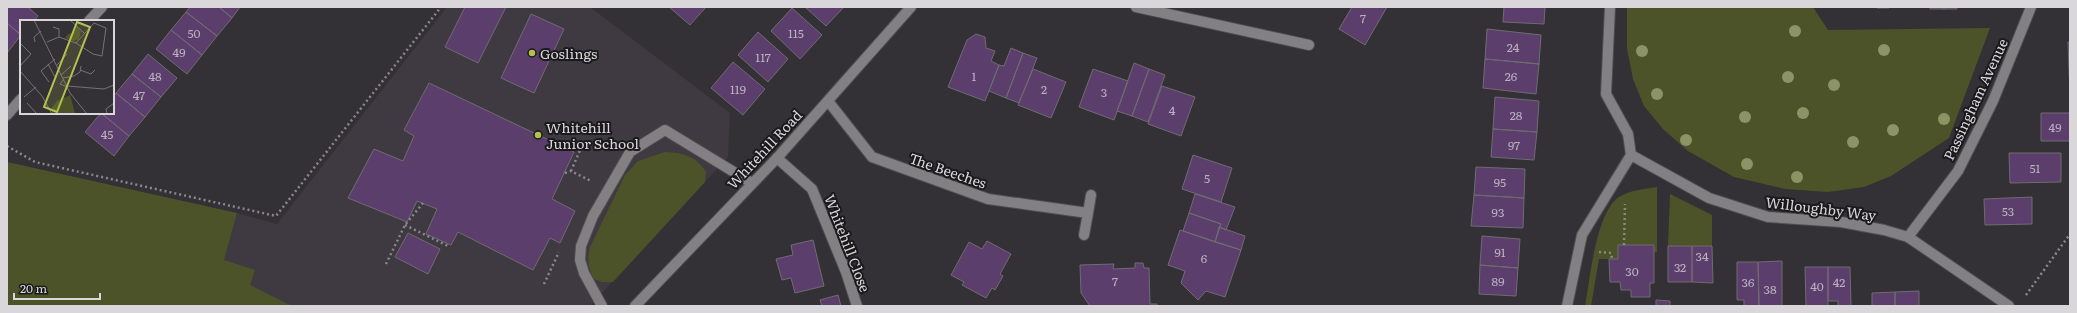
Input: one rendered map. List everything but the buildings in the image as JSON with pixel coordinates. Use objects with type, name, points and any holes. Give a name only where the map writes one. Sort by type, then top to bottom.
[{"type":"street","points":[[90,20],[102,7]]},
{"type":"street","name":"Whitehill Road","points":[[635,306],[752,183],[778,158],[911,7]]},
{"type":"street","points":[[1136,7],[1309,45]]},
{"type":"street","points":[[1568,306],[1582,235],[1631,155],[1628,134],[1606,94],[1610,7]]},
{"type":"street","name":"Passingham Avenue","points":[[1908,237],[1958,171],[1993,100],[2031,7]]},
{"type":"street","points":[[7,115],[20,100]]},
{"type":"street","name":"The Beeches","points":[[828,101],[872,157],[988,199],[1088,213]]},
{"type":"street","points":[[602,306],[584,273],[580,260],[581,246],[594,216],[630,152],[665,130],[752,183]]},
{"type":"street","name":"Willoughby Way","points":[[1631,155],[1709,198],[1768,217],[1841,222],[1884,230],[1908,237],[2009,306]]},
{"type":"street","name":"Whitehill Close","points":[[778,158],[812,189],[846,272],[857,306]]},
{"type":"street","points":[[1084,235],[1091,195]]},
{"type":"path","points":[[7,146],[35,162],[276,216],[441,7]]},
{"type":"path","points":[[571,170],[584,141]]},
{"type":"path","points":[[1624,245],[1625,200]]},
{"type":"path","points":[[386,264],[405,225],[423,203]]},
{"type":"path","points":[[405,225],[448,246]]},
{"type":"path","points":[[2023,300],[2070,234]]},
{"type":"path","points":[[1595,252],[1611,253],[1612,259]]},
{"type":"shaded area","name":"Whitehill Junior School","points":[[447,7],[590,7],[730,113],[728,157],[590,306],[7,306],[7,162],[237,213],[277,224]]},
{"type":"green space","points":[[1627,7],[1813,7],[1828,30],[1990,28],[1949,138],[1891,176],[1864,187],[1828,192],[1785,189],[1734,177],[1688,151],[1663,129],[1644,106],[1633,79],[1627,49]]},
{"type":"green space","points":[[665,152],[689,156],[698,162],[706,172],[705,182],[613,282],[602,282],[594,279],[590,271],[589,263],[590,247],[625,175],[638,161]]},
{"type":"green space","points":[[7,162],[237,213],[224,260],[255,270],[250,285],[292,306],[7,306]]},
{"type":"green space","points":[[1657,187],[1657,252],[1654,252],[1654,245],[1618,245],[1618,259],[1599,259],[1591,306],[1585,306],[1599,231],[1611,205],[1619,197],[1628,193]]},
{"type":"green space","points":[[1670,194],[1712,215],[1712,246],[1668,246]]},
{"type":"place","name":"Goslings","points":[[532,53]]},
{"type":"place","name":"Whitehill Junior School","points":[[538,135]]}]
